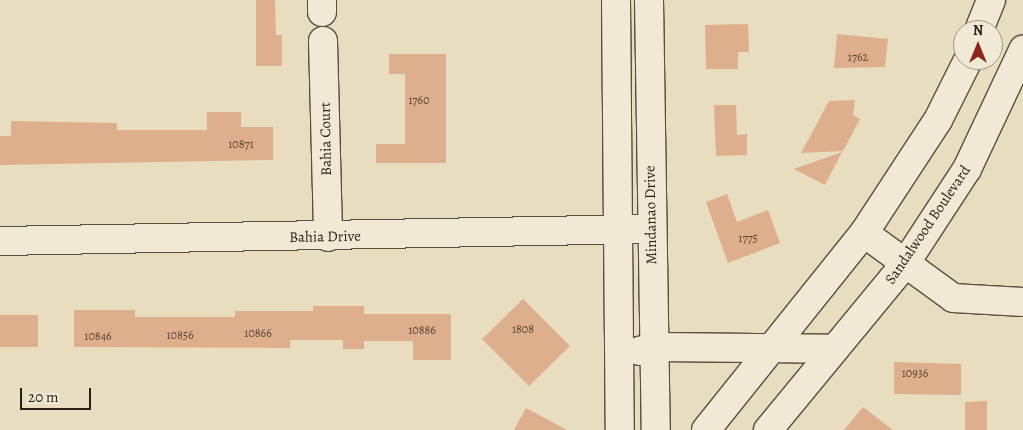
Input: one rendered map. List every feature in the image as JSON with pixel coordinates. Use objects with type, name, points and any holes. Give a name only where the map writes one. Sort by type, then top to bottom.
[{"type":"street","points":[[616,0],[620,430]]},
{"type":"street","name":"Mindanao Drive","points":[[649,0],[650,229],[656,347],[656,430]]},
{"type":"street","points":[[983,20],[991,0]]},
{"type":"street","name":"Bahia Court","points":[[323,40],[328,236]]},
{"type":"street","name":"Sandalwood Boulevard","points":[[768,430],[905,264],[967,169],[1023,50]]},
{"type":"street","points":[[706,430],[767,349],[864,233],[938,120],[963,70]]},
{"type":"street","name":"Bahia Drive","points":[[0,241],[650,229]]},
{"type":"street","points":[[864,233],[953,298],[1023,302]]},
{"type":"street","points":[[620,354],[656,347],[834,349]]},
{"type":"building","points":[[256,0],[275,0],[276,35],[282,35],[282,66],[256,66]]},
{"type":"building","points":[[748,24],[749,52],[738,52],[738,69],[706,69],[705,25]]},
{"type":"building","points":[[837,34],[888,39],[885,67],[834,68]]},
{"type":"building","points":[[389,54],[446,54],[446,163],[376,163],[376,144],[405,144],[405,74],[389,74]]},
{"type":"building","points":[[855,100],[853,115],[860,119],[843,151],[801,153],[829,101]]},
{"type":"building","points":[[714,105],[736,105],[737,135],[747,134],[747,155],[716,156]]},
{"type":"building","points":[[207,112],[241,112],[241,127],[273,127],[273,160],[0,165],[0,136],[11,136],[11,121],[117,123],[117,130],[207,130]]},
{"type":"building","points":[[842,152],[825,185],[794,169]]},
{"type":"building","points":[[727,194],[737,222],[768,210],[780,243],[728,263],[706,202]]},
{"type":"building","points":[[523,299],[570,346],[529,386],[482,339]]},
{"type":"building","points":[[313,306],[364,306],[364,314],[451,314],[451,360],[413,360],[413,341],[364,341],[364,349],[343,349],[343,340],[290,340],[290,348],[74,347],[74,310],[135,310],[135,317],[235,317],[235,311],[313,311]]},
{"type":"building","points":[[0,315],[38,315],[38,347],[0,347]]},
{"type":"building","points":[[894,362],[961,364],[961,395],[894,394]]},
{"type":"building","points":[[987,401],[987,430],[965,430],[965,402]]},
{"type":"building","points":[[863,407],[893,430],[844,430]]},
{"type":"building","points":[[526,408],[567,430],[514,430]]}]
